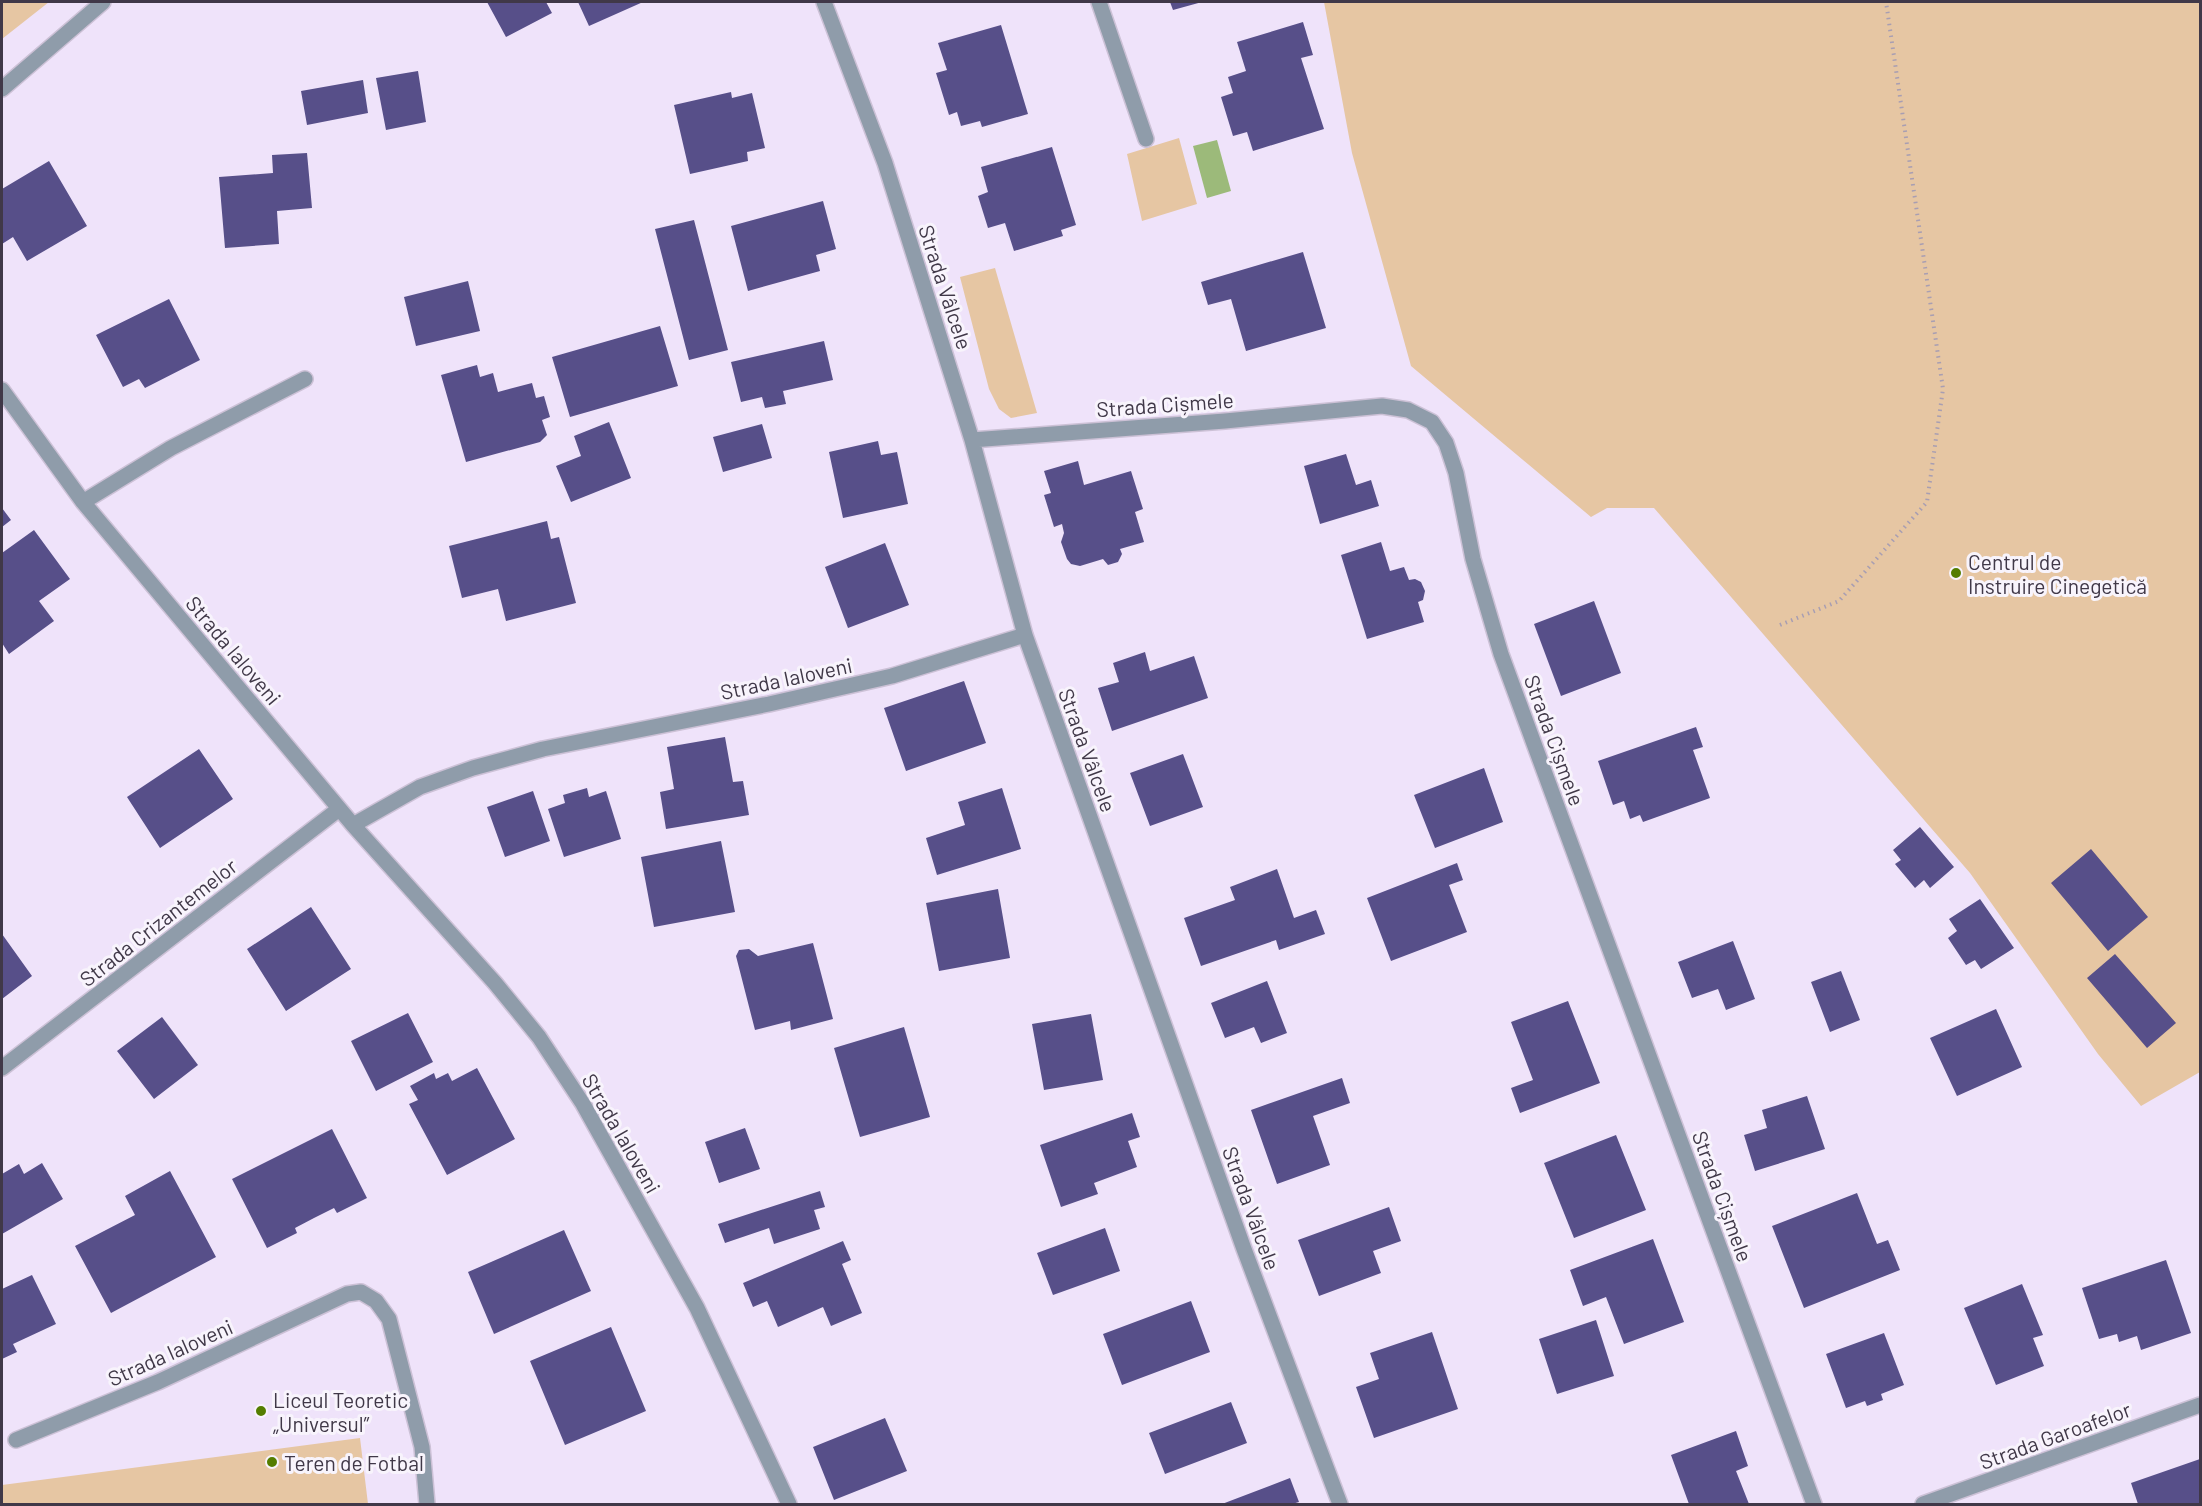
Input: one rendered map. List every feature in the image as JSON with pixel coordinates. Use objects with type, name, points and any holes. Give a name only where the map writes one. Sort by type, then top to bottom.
[{"type":"street","points":[[2,89],[102,2]]},
{"type":"street","name":"Strada Vâlcele","points":[[825,2],[885,164],[972,440],[1025,635],[1244,1249],[1340,1504]]},
{"type":"street","points":[[1099,2],[1146,139]]},
{"type":"street","points":[[83,502],[171,448],[305,379]]},
{"type":"street","name":"Strada Ialoveni","points":[[2,390],[83,502],[339,809],[495,983],[570,1081],[697,1308],[789,1504]]},
{"type":"street","name":"Strada Cișmele","points":[[972,440],[1226,421],[1382,406],[1408,410],[1432,422],[1446,443],[1456,473],[1473,560],[1501,654],[1814,1504]]},
{"type":"street","name":"Strada Ialoveni","points":[[353,825],[420,787],[473,768],[543,750],[769,704],[892,676],[1025,635]]},
{"type":"street","name":"Strada Crizantemelor","points":[[2,1068],[339,809]]},
{"type":"street","name":"Strada Ialoveni","points":[[16,1440],[158,1382],[348,1294],[362,1292],[376,1301],[389,1319],[422,1447],[427,1504]]},
{"type":"street","name":"Strada Garoafelor","points":[[1923,1504],[2200,1405]]},
{"type":"path","points":[[1780,625],[1839,601],[1927,502],[1943,389],[1886,2]]},
{"type":"shaded area","points":[[2,2],[49,2],[2,39]]},
{"type":"shaded area","name":"Centrul de Instruire Cinegetică","points":[[1324,2],[2200,2],[2200,1072],[2141,1106],[2098,1054],[1970,873],[1654,508],[1607,508],[1591,517],[1411,366],[1352,153]]},
{"type":"shaded area","points":[[1179,138],[1197,204],[1142,221],[1127,154]]},
{"type":"shaded area","points":[[1217,140],[1231,191],[1207,198],[1193,146]]},
{"type":"shaded area","points":[[995,268],[1037,413],[1011,418],[999,409],[989,389],[960,277]]},
{"type":"shaded area","name":"Teren de Fotbal","points":[[360,1438],[368,1504],[2,1504],[2,1485]]},
{"type":"building","points":[[487,2],[546,2],[552,13],[506,37]]},
{"type":"building","points":[[578,2],[643,2],[589,26]]},
{"type":"building","points":[[1170,2],[1202,2],[1173,10]]},
{"type":"building","points":[[1303,22],[1313,55],[1301,58],[1324,129],[1253,151],[1247,132],[1233,136],[1221,97],[1233,93],[1228,77],[1246,71],[1237,42]]},
{"type":"building","points":[[1001,25],[1028,114],[982,127],[980,121],[961,126],[957,112],[949,115],[936,73],[947,70],[938,43]]},
{"type":"building","points":[[418,71],[426,122],[386,130],[376,78]]},
{"type":"building","points":[[363,80],[368,113],[307,125],[301,91]]},
{"type":"building","points":[[731,92],[732,98],[752,93],[765,148],[747,152],[748,161],[690,174],[674,105]]},
{"type":"building","points":[[1052,147],[1076,225],[1061,230],[1063,236],[1014,251],[1005,223],[988,228],[978,196],[988,192],[981,167]]},
{"type":"building","points":[[307,153],[312,208],[277,211],[279,244],[225,248],[219,177],[273,173],[272,155]]},
{"type":"building","points":[[49,161],[87,226],[27,261],[13,237],[2,244],[2,189]]},
{"type":"building","points":[[823,201],[836,249],[816,255],[820,271],[748,291],[731,226]]},
{"type":"building","points":[[694,220],[728,350],[689,360],[655,229]]},
{"type":"building","points":[[1303,252],[1326,328],[1246,351],[1231,299],[1208,305],[1201,282]]},
{"type":"building","points":[[468,281],[480,331],[416,346],[404,297]]},
{"type":"building","points":[[169,299],[200,360],[145,388],[139,379],[123,387],[96,335]]},
{"type":"building","points":[[660,326],[678,386],[570,417],[552,357]]},
{"type":"building","points":[[824,341],[833,380],[783,391],[786,404],[765,408],[762,397],[741,402],[731,362]]},
{"type":"building","points":[[477,365],[480,377],[493,373],[498,392],[532,383],[536,398],[544,396],[550,417],[542,420],[547,435],[540,442],[466,462],[441,375]]},
{"type":"building","points":[[609,422],[631,478],[571,502],[556,466],[581,456],[574,436]]},
{"type":"building","points":[[762,424],[772,458],[723,472],[713,437]]},
{"type":"building","points":[[878,441],[881,455],[897,452],[908,504],[843,518],[829,452]]},
{"type":"building","points":[[1346,454],[1356,485],[1371,480],[1379,506],[1320,524],[1304,466]]},
{"type":"building","points":[[1078,461],[1084,485],[1131,471],[1143,509],[1135,512],[1144,542],[1120,549],[1122,554],[1118,562],[1108,565],[1103,559],[1080,566],[1071,564],[1061,542],[1064,533],[1062,524],[1054,527],[1044,495],[1051,493],[1044,471]]},
{"type":"building","points":[[2,508],[11,520],[2,527]]},
{"type":"building","points":[[547,521],[551,539],[559,537],[576,603],[506,621],[498,589],[462,598],[449,546]]},
{"type":"building","points":[[34,530],[70,579],[39,601],[54,621],[9,654],[2,643],[2,553]]},
{"type":"building","points":[[1381,542],[1390,571],[1404,567],[1409,580],[1415,579],[1421,582],[1425,591],[1423,600],[1418,602],[1424,622],[1367,639],[1341,555]]},
{"type":"building","points":[[885,543],[909,605],[848,628],[825,567]]},
{"type":"building","points":[[1594,601],[1621,673],[1561,696],[1534,624]]},
{"type":"building","points":[[1145,652],[1150,671],[1194,656],[1208,698],[1112,731],[1098,688],[1119,682],[1113,663]]},
{"type":"building","points":[[964,681],[986,743],[906,771],[884,708]]},
{"type":"building","points":[[1696,727],[1703,747],[1693,750],[1710,798],[1643,822],[1640,815],[1630,819],[1624,801],[1613,805],[1598,761]]},
{"type":"building","points":[[725,737],[733,782],[743,781],[749,815],[666,829],[660,792],[674,789],[667,747]]},
{"type":"building","points":[[199,749],[233,799],[160,848],[127,797]]},
{"type":"building","points":[[1183,754],[1203,807],[1150,826],[1130,773]]},
{"type":"building","points":[[1484,768],[1503,822],[1435,848],[1414,795]]},
{"type":"building","points":[[587,788],[589,797],[606,791],[621,839],[564,857],[548,809],[565,803],[563,795]]},
{"type":"building","points":[[1002,788],[1021,849],[937,875],[926,838],[965,825],[958,802]]},
{"type":"building","points":[[533,791],[550,841],[505,857],[487,807]]},
{"type":"building","points":[[1920,827],[1954,867],[1930,888],[1924,880],[1915,888],[1895,864],[1901,860],[1893,850]]},
{"type":"building","points":[[721,841],[735,912],[654,927],[641,857]]},
{"type":"building","points":[[2091,849],[2148,917],[2108,951],[2051,883]]},
{"type":"building","points":[[1457,863],[1463,880],[1449,885],[1467,932],[1391,961],[1367,898]]},
{"type":"building","points":[[1277,869],[1294,918],[1316,910],[1325,934],[1279,950],[1276,940],[1201,966],[1184,918],[1235,900],[1230,887]]},
{"type":"building","points":[[998,889],[1010,958],[939,971],[926,903]]},
{"type":"building","points":[[1980,899],[2014,948],[1981,969],[1975,960],[1966,965],[1948,938],[1957,931],[1949,919]]},
{"type":"building","points":[[311,907],[351,969],[286,1011],[247,949]]},
{"type":"building","points":[[2,934],[32,976],[2,999]]},
{"type":"building","points":[[1733,941],[1755,999],[1726,1010],[1718,989],[1692,998],[1678,962]]},
{"type":"building","points":[[813,943],[833,1019],[791,1030],[790,1021],[755,1030],[736,956],[739,950],[749,949],[758,956]]},
{"type":"building","points":[[2115,954],[2176,1023],[2147,1048],[2087,978]]},
{"type":"building","points":[[1841,971],[1860,1020],[1830,1032],[1811,982]]},
{"type":"building","points":[[1267,981],[1287,1033],[1261,1043],[1254,1027],[1225,1038],[1211,1003]]},
{"type":"building","points":[[1568,1001],[1600,1083],[1520,1113],[1511,1088],[1533,1080],[1511,1022]]},
{"type":"building","points":[[1996,1009],[2022,1067],[1957,1096],[1930,1038]]},
{"type":"building","points":[[408,1013],[433,1062],[376,1091],[351,1041]]},
{"type":"building","points":[[1091,1014],[1103,1080],[1044,1090],[1032,1024]]},
{"type":"building","points":[[162,1017],[198,1065],[154,1099],[117,1051]]},
{"type":"building","points":[[904,1027],[930,1117],[860,1137],[834,1048]]},
{"type":"building","points":[[477,1068],[515,1139],[447,1175],[409,1104],[418,1100],[410,1086],[434,1073],[436,1079],[448,1073],[452,1081]]},
{"type":"building","points":[[1342,1078],[1350,1103],[1313,1116],[1330,1165],[1277,1184],[1251,1110]]},
{"type":"building","points":[[1807,1096],[1825,1149],[1755,1171],[1744,1135],[1767,1128],[1762,1110]]},
{"type":"building","points":[[1132,1113],[1140,1137],[1128,1141],[1137,1167],[1094,1183],[1098,1194],[1061,1207],[1040,1145]]},
{"type":"building","points":[[745,1128],[760,1169],[719,1183],[705,1142]]},
{"type":"building","points":[[332,1129],[367,1198],[337,1213],[334,1208],[314,1218],[295,1228],[297,1233],[267,1248],[232,1179]]},
{"type":"building","points":[[1616,1135],[1646,1210],[1574,1238],[1544,1163]]},
{"type":"building","points":[[42,1163],[63,1199],[2,1234],[2,1174],[19,1164],[24,1174]]},
{"type":"building","points":[[170,1171],[216,1257],[111,1313],[75,1246],[135,1215],[125,1196]]},
{"type":"building","points":[[820,1191],[825,1207],[814,1210],[820,1229],[774,1244],[769,1228],[725,1243],[718,1224]]},
{"type":"building","points":[[1857,1193],[1877,1244],[1888,1240],[1900,1270],[1804,1308],[1772,1226]]},
{"type":"building","points":[[1389,1207],[1401,1241],[1373,1251],[1381,1273],[1319,1296],[1298,1240]]},
{"type":"building","points":[[1105,1228],[1120,1271],[1053,1295],[1037,1253]]},
{"type":"building","points":[[564,1230],[591,1291],[494,1334],[468,1272]]},
{"type":"building","points":[[1653,1239],[1684,1322],[1624,1344],[1606,1297],[1583,1306],[1570,1270]]},
{"type":"building","points":[[843,1241],[851,1260],[842,1264],[862,1313],[831,1326],[823,1307],[778,1327],[767,1301],[753,1307],[743,1283]]},
{"type":"building","points":[[2166,1260],[2191,1333],[2141,1350],[2137,1336],[2119,1342],[2117,1334],[2099,1339],[2082,1288]]},
{"type":"building","points":[[32,1275],[56,1324],[13,1344],[17,1352],[2,1359],[2,1289]]},
{"type":"building","points":[[2022,1284],[2043,1335],[2033,1338],[2044,1366],[1996,1385],[1964,1308]]},
{"type":"building","points":[[1191,1301],[1210,1352],[1122,1385],[1103,1334]]},
{"type":"building","points":[[1596,1320],[1614,1376],[1557,1394],[1539,1339]]},
{"type":"building","points":[[611,1327],[646,1411],[565,1445],[530,1361]]},
{"type":"building","points":[[1432,1332],[1458,1409],[1374,1438],[1356,1387],[1379,1379],[1370,1353]]},
{"type":"building","points":[[1884,1333],[1904,1385],[1881,1394],[1883,1400],[1867,1406],[1865,1401],[1846,1408],[1826,1354]]},
{"type":"building","points":[[1231,1402],[1247,1443],[1165,1474],[1149,1433]]},
{"type":"building","points":[[885,1418],[907,1471],[834,1500],[813,1447]]},
{"type":"building","points":[[1736,1431],[1748,1466],[1736,1471],[1749,1504],[1689,1504],[1671,1455]]},
{"type":"building","points":[[2200,1459],[2200,1504],[2138,1504],[2131,1483]]},
{"type":"building","points":[[1290,1478],[1299,1502],[1292,1504],[1222,1504]]},
{"type":"place","name":"Centrul de Instruire Cinegetică","points":[[1956,573]]},
{"type":"place","name":"Liceul Teoretic „Universul”","points":[[261,1411]]},
{"type":"place","name":"Teren de Fotbal","points":[[272,1462]]}]
